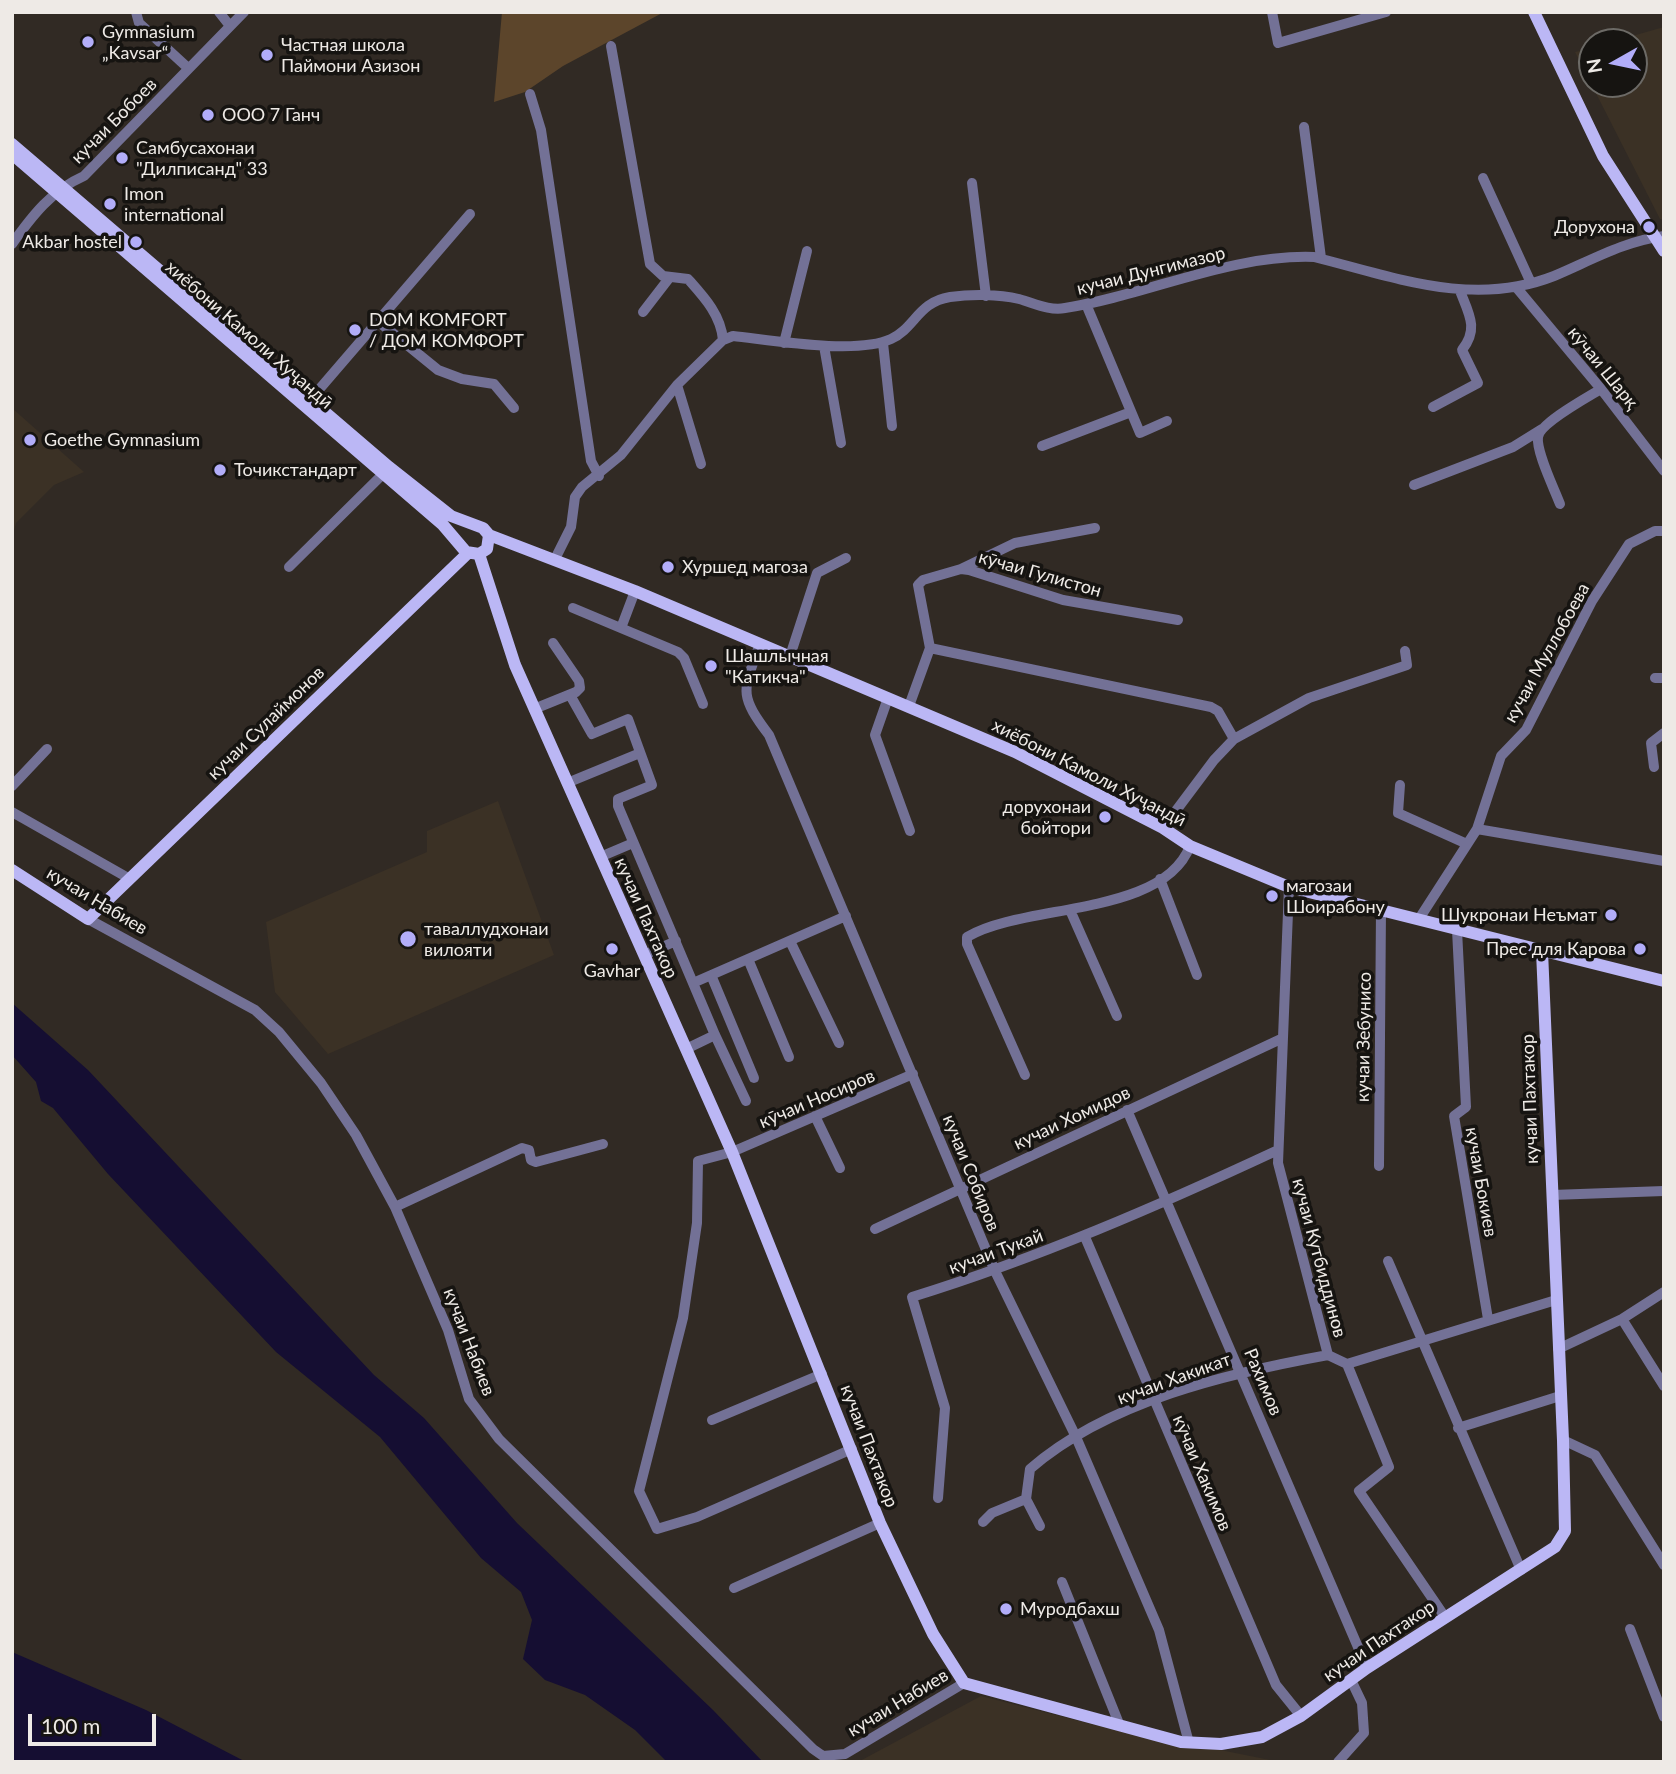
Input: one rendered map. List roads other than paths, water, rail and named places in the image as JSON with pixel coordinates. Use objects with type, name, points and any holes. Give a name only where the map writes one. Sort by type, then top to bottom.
[{"type":"main road","points":[[1534,12],[1603,156],[1658,237],[1664,251]]},
{"type":"main road","points":[[12,144],[60,189],[310,400],[386,470],[451,516],[478,526],[489,535],[489,545],[473,551]]},
{"type":"main road","name":"хиёбони Камоли Хуҷандӣ","points":[[12,154],[60,189],[386,470],[473,551]]},
{"type":"main road","name":"кучаи Сулаймонов","points":[[88,919],[473,551],[465,531],[478,526]]},
{"type":"main road","name":"хиёбони Камоли Хуҷандӣ","points":[[489,535],[635,591],[1015,752],[1163,828],[1191,846],[1289,887],[1664,981]]},
{"type":"main road","points":[[473,551],[488,554],[515,544]]},
{"type":"main road","name":"кучаи Пахтакор","points":[[473,551],[514,665],[732,1152],[880,1523],[933,1634],[964,1683],[1189,1742],[1221,1744],[1262,1737],[1301,1716],[1367,1668],[1555,1547],[1565,1531],[1542,951]]},
{"type":"main road","name":"кучаи Набиев","points":[[12,870],[88,919]]},
{"type":"street","points":[[136,12],[139,23],[188,68]]},
{"type":"street","points":[[219,12],[230,26]]},
{"type":"street","name":"кучаи Бобоев","points":[[12,244],[29,221],[60,189],[84,176],[244,12]]},
{"type":"street","points":[[1272,12],[1278,43],[1386,12]]},
{"type":"street","points":[[611,46],[644,244],[650,264],[663,276],[688,279],[708,302],[722,327],[723,340]]},
{"type":"street","points":[[530,94],[541,130],[591,461],[599,476]]},
{"type":"street","points":[[1304,127],[1321,258]]},
{"type":"street","points":[[1483,178],[1531,283]]},
{"type":"street","points":[[972,183],[986,296]]},
{"type":"street","points":[[310,400],[470,214]]},
{"type":"street","name":"кучаи Дунгимазор","points":[[883,343],[895,337],[921,310],[934,302],[986,296],[1016,299],[1049,308],[1086,304],[1227,268],[1294,256],[1321,258],[1460,291],[1493,291],[1553,276],[1599,254],[1658,237]]},
{"type":"street","points":[[784,343],[807,251]]},
{"type":"street","points":[[643,312],[670,277]]},
{"type":"street","name":"кӯчаи Шарқ","points":[[1516,287],[1601,389],[1664,471]]},
{"type":"street","points":[[1433,407],[1478,383],[1462,350],[1472,338],[1474,326],[1460,291]]},
{"type":"street","points":[[1086,304],[1140,433],[1167,421]]},
{"type":"street","points":[[379,322],[438,370],[461,379],[494,384],[514,408]]},
{"type":"street","points":[[555,559],[571,527],[575,497],[582,488],[621,455],[677,385],[723,340],[733,336],[824,346],[883,343],[892,426]]},
{"type":"street","points":[[824,346],[841,443]]},
{"type":"street","points":[[677,385],[701,464]]},
{"type":"street","points":[[1414,485],[1513,447],[1601,389]]},
{"type":"street","points":[[1042,446],[1131,412]]},
{"type":"street","points":[[1542,429],[1538,434],[1538,444],[1560,504]]},
{"type":"street","points":[[289,567],[386,470]]},
{"type":"street","points":[[961,569],[1015,543],[1095,528]]},
{"type":"street","name":"кучаи Муллобоева","points":[[1419,919],[1477,829],[1501,756],[1526,730],[1592,601],[1629,544],[1655,531],[1664,531]]},
{"type":"street","points":[[790,656],[817,573],[846,558]]},
{"type":"street","name":"кӯчаи Гулистон","points":[[930,648],[918,585],[923,580],[961,569],[1063,600],[1178,620]]},
{"type":"street","points":[[621,628],[635,591]]},
{"type":"street","points":[[573,608],[678,652],[684,657],[703,704]]},
{"type":"street","name":"кучаи Пахтакор","points":[[553,643],[579,681],[580,688],[570,695],[592,734],[628,719],[652,785],[618,799],[633,843],[746,1101]]},
{"type":"street","name":"кучаи Собиров","points":[[760,644],[746,683],[745,698],[769,736],[995,1271],[1076,1437],[1159,1630],[1189,1742]]},
{"type":"street","points":[[909,706],[930,648],[1211,707],[1218,711],[1234,739]]},
{"type":"street","points":[[1163,828],[1214,760],[1234,739],[1309,698],[1407,665],[1405,651]]},
{"type":"street","points":[[534,709],[570,695]]},
{"type":"street","points":[[888,698],[875,735],[910,831]]},
{"type":"street","points":[[1654,767],[1651,743],[1664,733]]},
{"type":"street","points":[[12,786],[47,749]]},
{"type":"street","points":[[567,783],[640,752]]},
{"type":"street","points":[[1400,785],[1398,813],[1466,844]]},
{"type":"street","points":[[12,812],[130,880]]},
{"type":"street","points":[[1477,829],[1664,861]]},
{"type":"street","points":[[600,857],[633,843]]},
{"type":"street","points":[[1025,1075],[967,944],[967,937],[1023,918],[1128,897],[1184,862],[1191,846]]},
{"type":"street","points":[[1160,878],[1197,975]]},
{"type":"street","name":"кучаи Кутбиддинов","points":[[1289,887],[1278,1163],[1328,1355],[1347,1364]]},
{"type":"street","name":"кучаи Зебунисо","points":[[1379,1166],[1381,909]]},
{"type":"street","points":[[1070,910],[1117,1016]]},
{"type":"street","points":[[693,983],[846,916]]},
{"type":"street","name":"кучаи Набиев","points":[[88,919],[255,1010],[279,1032],[321,1083],[356,1135],[395,1207],[448,1331],[469,1399],[499,1439],[813,1749],[836,1760],[964,1683]]},
{"type":"street","name":"кучаи Бокиев","points":[[1457,930],[1466,1107],[1454,1116],[1488,1319]]},
{"type":"street","points":[[644,955],[676,941]]},
{"type":"street","points":[[790,941],[839,1043]]},
{"type":"street","points":[[748,959],[789,1057]]},
{"type":"street","points":[[711,975],[754,1078]]},
{"type":"street","points":[[686,1049],[715,1035]]},
{"type":"street","name":"кучаи Хомидов","points":[[875,1229],[1283,1038]]},
{"type":"street","name":"кӯчаи Носиров","points":[[852,1450],[697,1517],[657,1529],[639,1491],[683,1318],[697,1223],[698,1161],[732,1152],[914,1074]]},
{"type":"street","name":"Рахимов","points":[[1127,1110],[1284,1469],[1367,1668]]},
{"type":"street","points":[[815,1116],[840,1168]]},
{"type":"street","points":[[395,1207],[522,1148],[529,1150],[531,1160],[536,1162],[603,1144]]},
{"type":"street","name":"кучаи Тукай","points":[[938,1499],[945,1408],[912,1297],[995,1271],[1085,1237],[1279,1150]]},
{"type":"street","points":[[1552,1195],[1664,1191]]},
{"type":"street","name":"кӯчаи Хакимов","points":[[1085,1237],[1276,1685],[1301,1716]]},
{"type":"street","points":[[1388,1261],[1424,1340],[1458,1429],[1521,1570]]},
{"type":"street","points":[[1558,1349],[1622,1319],[1664,1292]]},
{"type":"street","points":[[1445,1617],[1359,1491],[1390,1466],[1347,1364],[1556,1300]]},
{"type":"street","points":[[1622,1319],[1664,1386]]},
{"type":"street","name":"кучаи Хакикат","points":[[1076,1437],[1153,1400],[1241,1371],[1328,1355]]},
{"type":"street","name":"кучаи Пахтакор","points":[[712,1420],[822,1374]]},
{"type":"street","points":[[1458,1429],[1560,1396]]},
{"type":"street","points":[[1040,1526],[1026,1499],[1030,1469],[1076,1437]]},
{"type":"street","points":[[1563,1440],[1595,1455],[1664,1565]]},
{"type":"street","points":[[983,1522],[992,1513],[1026,1499]]},
{"type":"street","points":[[734,1588],[880,1523]]},
{"type":"street","points":[[1062,1582],[1120,1726]]},
{"type":"street","points":[[1630,1629],[1664,1717]]},
{"type":"street","points":[[1338,1762],[1364,1733],[1363,1706],[1351,1680]]},
{"type":"place","name":"Gymnasium „Kavsar“","points":[[88,42]]},
{"type":"place","name":"Частная школа Паймони Азизон","points":[[267,55]]},
{"type":"place","name":"ООО 7 Ганч","points":[[208,115]]},
{"type":"place","name":"Самбусахонаи \"Дилписанд\" 33","points":[[122,158]]},
{"type":"place","name":"Imon international","points":[[110,204]]},
{"type":"place","name":"Дорухона","points":[[1649,227]]},
{"type":"place","name":"Akbar hostel","points":[[136,242]]},
{"type":"place","name":"DOM KOMFORT / ДОМ КОМФОРТ","points":[[355,330]]},
{"type":"place","name":"Goethe Gymnasium","points":[[30,440]]},
{"type":"place","name":"Точикстандарт","points":[[220,470]]},
{"type":"place","name":"Хуршед магоза","points":[[668,567]]},
{"type":"place","name":"Шашлычная \"Катикча\"","points":[[711,666]]},
{"type":"place","name":"дорухонаи бойтори","points":[[1105,817]]},
{"type":"place","name":"магозаи Шоирабону","points":[[1272,896]]},
{"type":"place","name":"Шукронаи Неъмат","points":[[1611,915]]},
{"type":"place","name":"таваллудхонаи вилояти","points":[[408,939]]},
{"type":"place","name":"Gavhar","points":[[612,949]]},
{"type":"place","name":"Прес для Карова","points":[[1640,949]]},
{"type":"place","name":"Муродбахш","points":[[1006,1609]]}]
